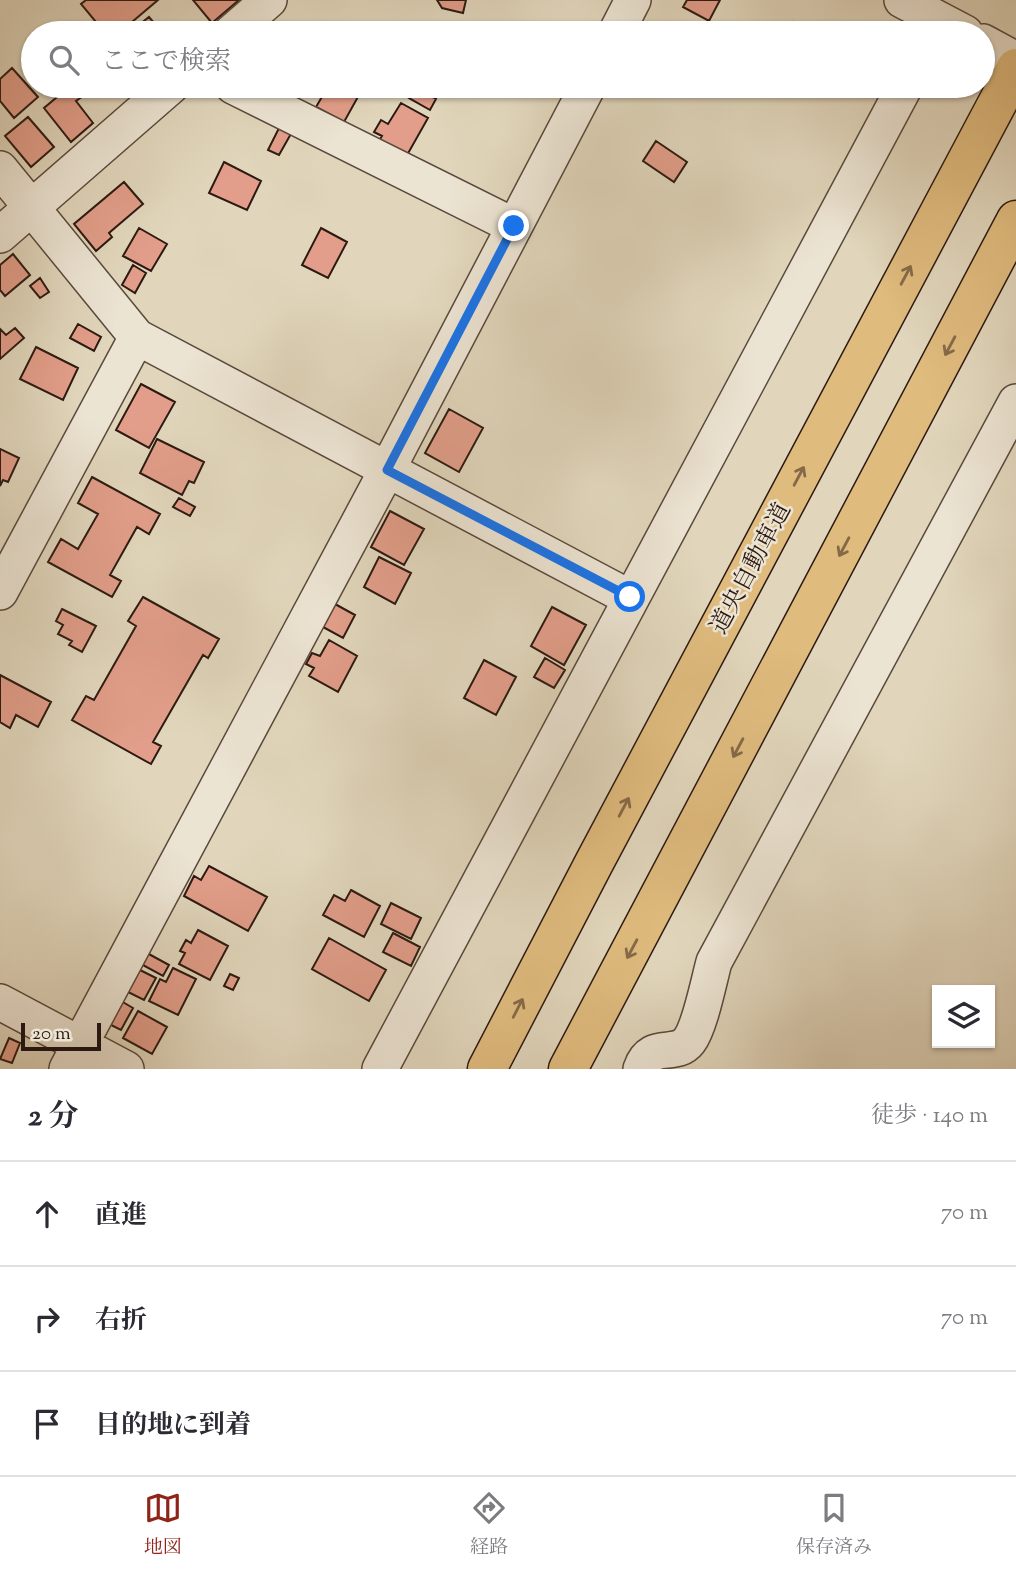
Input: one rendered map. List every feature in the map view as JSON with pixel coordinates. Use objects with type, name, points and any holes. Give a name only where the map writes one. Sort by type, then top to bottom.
[{"type":"highway","name":"道央自動車道","points":[[487,1069],[1016,68]]},
{"type":"highway","points":[[568,1069],[1016,220]]},
{"type":"street","points":[[245,21],[269,0]]},
{"type":"street","points":[[622,21],[633,0]]},
{"type":"street","points":[[902,0],[945,21]]},
{"type":"street","points":[[995,49],[1016,60]]},
{"type":"street","points":[[0,235],[157,98]]},
{"type":"street","points":[[257,98],[514,226]]},
{"type":"street","points":[[74,1057],[582,98]]},
{"type":"street","points":[[380,1069],[899,98]]},
{"type":"street","points":[[0,169],[136,337],[630,597]]},
{"type":"street","points":[[0,592],[136,337]]},
{"type":"street","points":[[641,1069],[645,1057],[651,1053],[679,1047],[694,1034],[714,961],[1016,401]]},
{"type":"street","points":[[0,1002],[74,1057],[125,1069]]},
{"type":"building","points":[[86,0],[158,0],[133,21],[95,21],[81,4]]},
{"type":"building","points":[[193,0],[239,0],[214,21],[210,21]]},
{"type":"building","points":[[437,0],[466,0],[463,13],[442,8]]},
{"type":"building","points":[[687,0],[720,0],[709,21],[683,7]]},
{"type":"building","points":[[12,68],[21,78],[21,98],[37,98],[14,118],[0,101],[0,79]]},
{"type":"building","points":[[56,98],[80,98],[76,101],[93,123],[71,142],[44,108]]},
{"type":"building","points":[[321,98],[357,98],[344,122],[316,107]]},
{"type":"building","points":[[409,98],[436,99],[430,110]]},
{"type":"building","points":[[401,103],[428,118],[406,157],[378,142],[382,136],[374,132],[381,120],[388,124]]},
{"type":"building","points":[[28,117],[54,147],[31,167],[5,136]]},
{"type":"building","points":[[280,126],[292,132],[279,155],[268,150]]},
{"type":"building","points":[[656,141],[687,162],[674,182],[643,161]]},
{"type":"building","points":[[224,162],[261,181],[247,210],[209,193]]},
{"type":"building","points":[[124,182],[143,204],[109,233],[112,237],[96,251],[74,224]]},
{"type":"building","points":[[139,228],[167,244],[151,271],[123,256]]},
{"type":"building","points":[[321,228],[347,242],[328,278],[302,265]]},
{"type":"building","points":[[13,254],[30,275],[5,296],[0,290],[0,265]]},
{"type":"building","points":[[133,265],[146,273],[135,293],[122,285]]},
{"type":"building","points":[[40,278],[49,292],[40,298],[30,286]]},
{"type":"building","points":[[78,324],[101,337],[94,351],[70,338]]},
{"type":"building","points":[[15,328],[24,338],[0,359],[0,329],[6,335]]},
{"type":"building","points":[[36,347],[78,368],[63,400],[20,379]]},
{"type":"building","points":[[141,384],[175,402],[149,448],[116,430]]},
{"type":"building","points":[[449,409],[483,428],[459,472],[425,453]]},
{"type":"building","points":[[157,439],[204,462],[194,483],[189,481],[182,495],[140,473]]},
{"type":"building","points":[[0,449],[19,458],[8,482],[3,480],[0,486]]},
{"type":"building","points":[[92,477],[160,514],[149,534],[137,527],[110,575],[121,581],[112,597],[48,562],[61,539],[78,549],[98,514],[78,503]]},
{"type":"building","points":[[179,498],[195,507],[190,516],[173,507]]},
{"type":"building","points":[[390,511],[424,529],[404,565],[371,547]]},
{"type":"building","points":[[379,557],[411,573],[395,604],[364,587]]},
{"type":"building","points":[[143,597],[219,639],[208,658],[203,655],[153,742],[161,746],[151,764],[72,720],[86,696],[94,700],[136,626],[128,621]]},
{"type":"building","points":[[335,604],[355,615],[343,638],[323,627]]},
{"type":"building","points":[[552,607],[586,625],[564,665],[531,646]]},
{"type":"building","points":[[62,609],[96,626],[82,652],[69,645],[72,641],[58,634],[63,625],[56,621]]},
{"type":"building","points":[[329,640],[357,656],[338,692],[309,676],[314,668],[306,664],[312,653],[320,656]]},
{"type":"building","points":[[545,658],[565,670],[554,688],[534,677]]},
{"type":"building","points":[[484,660],[516,677],[496,715],[464,698]]},
{"type":"building","points":[[0,675],[51,702],[38,727],[16,715],[10,728],[0,722]]},
{"type":"building","points":[[209,866],[267,897],[248,931],[184,896],[194,876],[201,880]]},
{"type":"building","points":[[351,890],[380,906],[364,937],[323,915],[334,895],[345,901]]},
{"type":"building","points":[[391,903],[421,918],[411,939],[381,924]]},
{"type":"building","points":[[198,930],[228,946],[210,980],[179,964],[185,953],[180,951],[186,940],[191,943]]},
{"type":"building","points":[[393,933],[420,947],[411,966],[383,952]]},
{"type":"building","points":[[329,938],[386,970],[369,1001],[312,969]]},
{"type":"building","points":[[147,953],[169,965],[163,976],[141,964]]},
{"type":"building","points":[[134,967],[156,978],[144,1000],[122,989]]},
{"type":"building","points":[[173,968],[196,979],[178,1015],[149,1001],[160,979],[166,982]]},
{"type":"building","points":[[230,974],[239,978],[233,990],[224,986]]},
{"type":"building","points":[[121,1001],[133,1008],[121,1030],[109,1024]]},
{"type":"building","points":[[138,1011],[167,1027],[152,1054],[123,1038]]},
{"type":"building","points":[[9,1038],[20,1043],[12,1063],[0,1059]]},
{"type":"route","points":[[514,226],[387,470],[630,597]]}]
